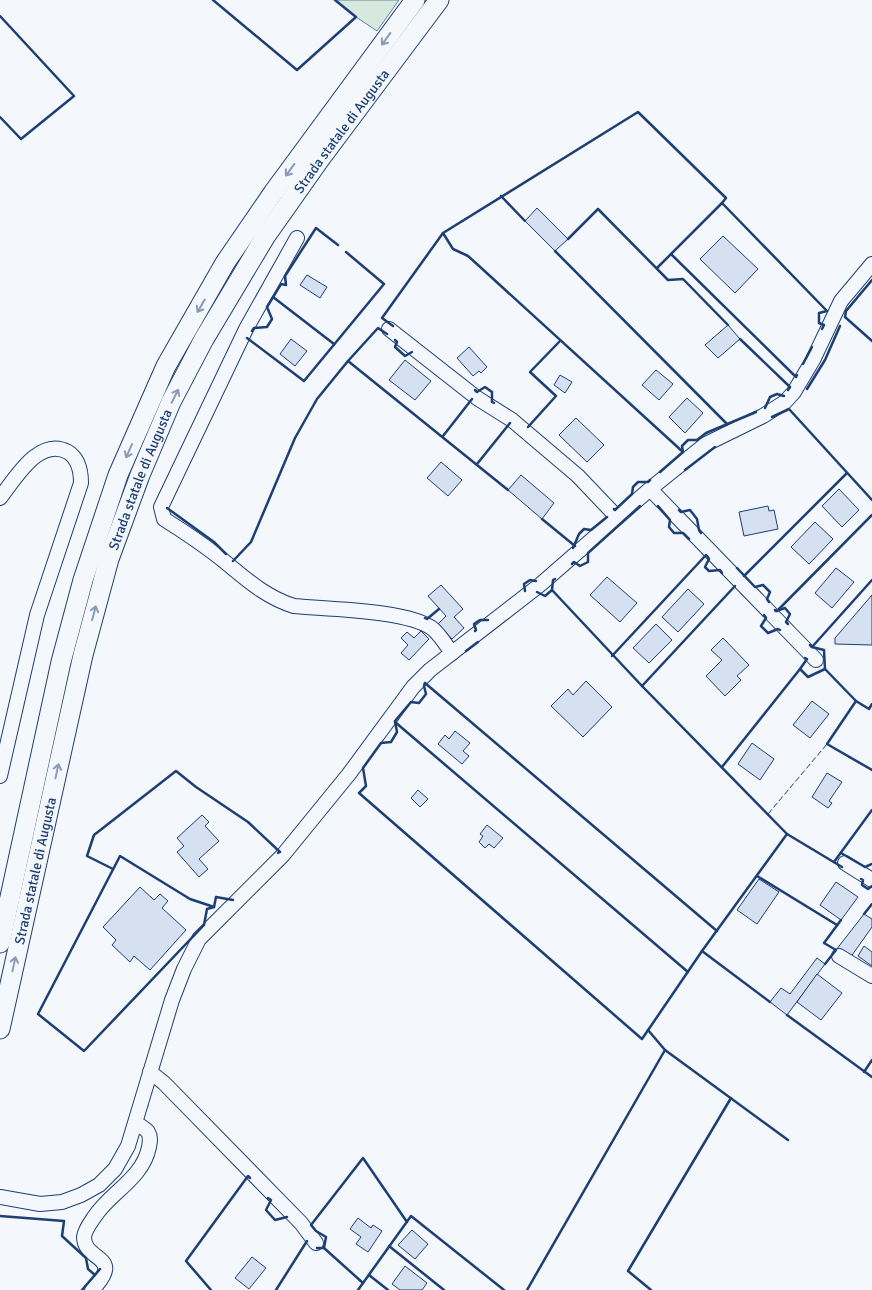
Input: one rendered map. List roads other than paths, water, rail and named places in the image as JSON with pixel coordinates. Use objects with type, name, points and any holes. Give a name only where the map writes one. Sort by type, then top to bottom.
[{"type":"main road","name":"Strada statale di Augusta","points":[[0,943],[61,662],[80,589],[118,476],[166,366],[226,262],[273,193],[415,0]]},
{"type":"main road","name":"Strada statale di Augusta","points":[[0,1029],[82,655],[108,559],[171,402],[204,339],[265,237],[320,159],[438,0]]},
{"type":"street","points":[[296,238],[246,329],[161,507],[164,519],[196,539],[263,592],[278,601],[294,606],[394,615],[416,621],[434,630],[452,653]]},
{"type":"street","points":[[6,1198],[40,1204],[62,1202],[81,1195],[99,1185],[115,1169],[128,1146],[136,1123],[150,1072],[184,969],[200,939],[283,855],[349,774],[413,687],[430,670],[540,584],[650,489],[706,444],[763,416],[784,402],[794,392],[813,360],[841,300],[872,264]]},
{"type":"street","points":[[389,329],[477,398],[512,420],[578,476],[617,517]]},
{"type":"street","points":[[0,498],[33,457],[45,450],[60,448],[70,454],[78,463],[81,472],[81,483],[37,615],[0,776]]},
{"type":"street","points":[[650,489],[816,660]]},
{"type":"street","points":[[846,864],[872,880]]},
{"type":"street","points":[[839,956],[872,976]]},
{"type":"street","points":[[150,1072],[164,1083],[294,1216],[316,1242]]},
{"type":"street","points":[[92,1290],[106,1273],[105,1264],[87,1246],[84,1237],[88,1226],[98,1211],[121,1190],[140,1168],[148,1155],[150,1140],[148,1132],[136,1123]]}]
